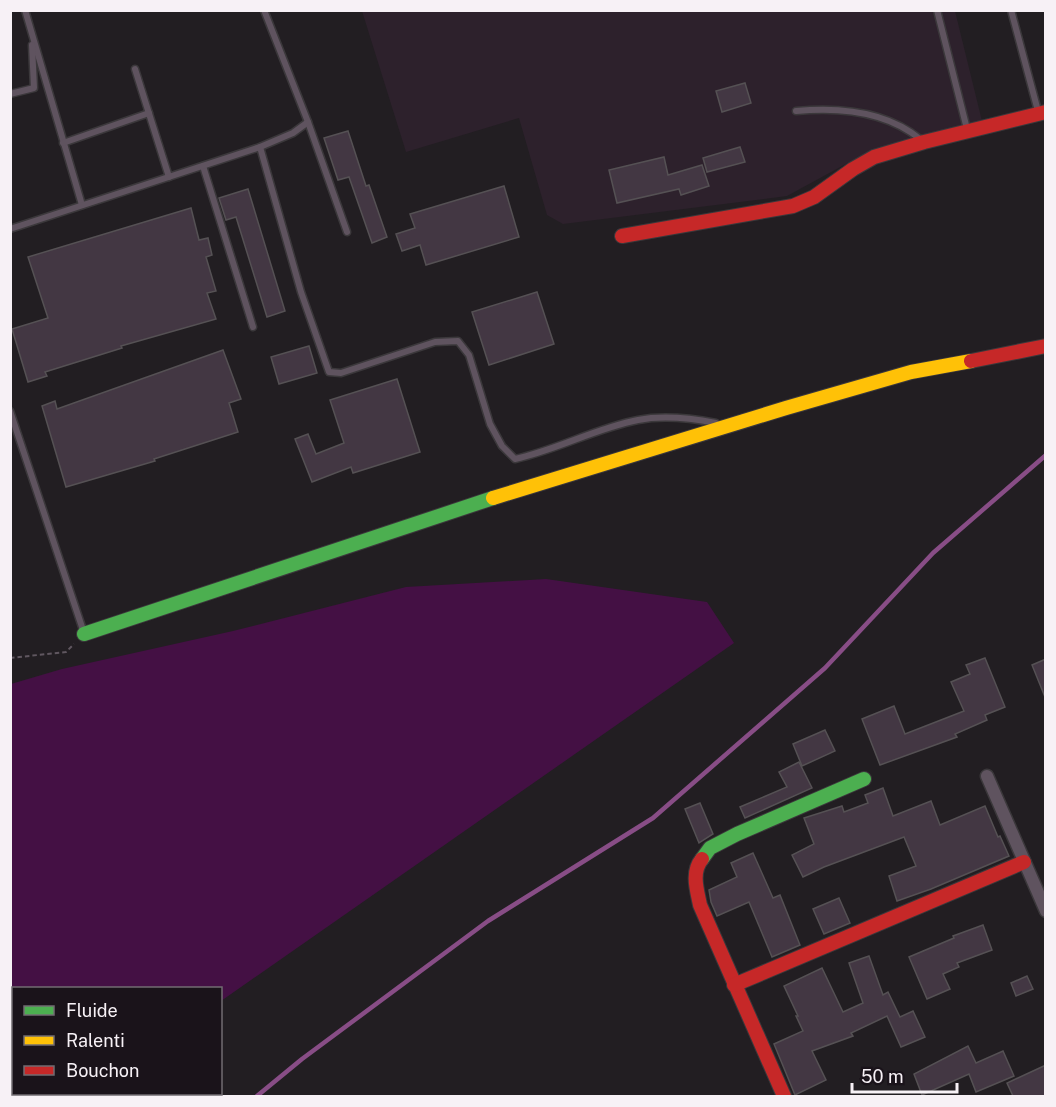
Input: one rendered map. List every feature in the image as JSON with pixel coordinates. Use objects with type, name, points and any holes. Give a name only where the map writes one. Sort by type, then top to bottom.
[{"type":"street","points":[[622,236],[793,206],[814,197],[874,157],[924,142],[1042,113]]},
{"type":"street","points":[[84,634],[383,534],[729,425],[911,372],[1046,346]]},
{"type":"street","points":[[987,776],[1046,911]]},
{"type":"street","points":[[784,1096],[700,905],[696,885],[696,866],[710,848],[737,834],[864,779]]},
{"type":"street","points":[[734,985],[1024,862]]},
{"type":"lane","points":[[25,10],[82,205]]},
{"type":"lane","points":[[264,10],[308,122],[347,232]]},
{"type":"lane","points":[[937,10],[968,132]]},
{"type":"lane","points":[[1011,10],[1042,113]]},
{"type":"lane","points":[[10,94],[34,88],[31,32]]},
{"type":"lane","points":[[135,69],[169,177]]},
{"type":"lane","points":[[796,111],[823,108],[875,115],[906,128],[924,142]]},
{"type":"lane","points":[[63,143],[149,114]]},
{"type":"lane","points":[[10,229],[260,147],[293,133],[308,122]]},
{"type":"lane","points":[[260,147],[301,292],[329,372],[341,373],[435,342],[458,341],[469,355],[490,424],[502,446],[515,459],[535,455],[611,427],[639,420],[691,418],[729,425]]},
{"type":"lane","points":[[203,166],[253,327]]},
{"type":"lane","points":[[10,411],[84,634]]},
{"type":"path","points":[[10,658],[66,652],[84,634]]},
{"type":"shaded area","points":[[362,11],[955,11],[982,121],[855,159],[787,196],[563,224],[547,215],[519,118],[406,152]]},
{"type":"shaded area","points":[[546,579],[707,602],[734,643],[222,1000],[222,987],[12,987],[12,1095],[86,1095],[11,1096],[11,684],[62,669],[233,631],[406,587]]},
{"type":"building","points":[[745,83],[751,103],[722,112],[716,91]]},
{"type":"building","points":[[348,131],[366,186],[369,185],[387,237],[372,243],[349,177],[338,180],[324,138]]},
{"type":"building","points":[[740,147],[745,162],[707,172],[703,158]]},
{"type":"building","points":[[664,157],[668,175],[702,165],[709,186],[681,195],[679,189],[617,203],[609,170]]},
{"type":"building","points":[[504,186],[519,237],[426,265],[420,245],[402,251],[396,234],[415,228],[410,214]]},
{"type":"building","points":[[248,189],[285,311],[267,317],[236,217],[226,220],[219,198]]},
{"type":"building","points":[[191,208],[199,240],[208,238],[212,255],[206,257],[216,291],[207,293],[216,319],[121,346],[122,348],[45,372],[47,376],[28,382],[12,329],[48,318],[28,257]]},
{"type":"building","points":[[537,292],[554,344],[489,365],[472,312]]},
{"type":"building","points":[[309,346],[317,373],[279,384],[271,357]]},
{"type":"building","points":[[223,350],[241,399],[229,403],[238,432],[154,459],[155,461],[66,487],[42,406],[55,401],[57,409]]},
{"type":"building","points":[[397,379],[420,452],[353,473],[351,467],[312,482],[295,439],[308,434],[316,454],[344,443],[330,400]]},
{"type":"building","points":[[985,658],[1005,707],[985,715],[987,720],[955,734],[957,737],[880,765],[862,719],[894,706],[905,734],[964,711],[951,682],[970,674],[966,665]]},
{"type":"building","points":[[1046,659],[1046,697],[1045,697],[1032,665]]},
{"type":"building","points":[[825,730],[835,751],[802,766],[793,744]]},
{"type":"building","points":[[799,762],[812,788],[745,818],[740,807],[787,787],[779,772]]},
{"type":"building","points":[[883,788],[893,816],[931,801],[940,825],[985,806],[1009,856],[897,901],[889,876],[916,866],[904,837],[803,877],[792,855],[814,844],[804,818],[842,806],[844,812],[868,803],[865,795]]},
{"type":"building","points":[[700,803],[713,834],[699,843],[685,809]]},
{"type":"building","points":[[753,853],[773,898],[780,895],[800,945],[772,957],[749,902],[717,916],[711,902],[709,890],[737,877],[731,863]]},
{"type":"building","points":[[839,898],[850,923],[824,934],[813,909]]},
{"type":"building","points":[[983,925],[992,950],[957,963],[959,967],[943,974],[950,989],[927,999],[909,957],[954,938],[953,936]]},
{"type":"building","points":[[869,956],[883,995],[888,992],[900,1017],[913,1011],[925,1037],[901,1047],[887,1016],[851,1033],[853,1036],[812,1051],[826,1080],[795,1095],[774,1044],[803,1031],[784,986],[822,968],[843,1012],[863,1003],[849,963]]},
{"type":"building","points":[[1027,976],[1033,989],[1016,996],[1011,983]]},
{"type":"building","points":[[968,1046],[976,1063],[1003,1051],[1014,1076],[976,1092],[969,1074],[922,1095],[914,1074]]},
{"type":"building","points":[[1046,1065],[1046,1096],[1013,1096],[1007,1083]]},
{"type":"waterway","points":[[257,1096],[302,1059],[488,921],[653,818],[825,668],[933,553],[1046,455]]},
{"type":"traffic: fast","points":[[84,634],[493,498]]},
{"type":"traffic: fast","points":[[702,859],[710,848],[737,834],[864,779]]},
{"type":"traffic: slow","points":[[493,498],[911,372],[971,361]]},
{"type":"traffic: jam","points":[[622,236],[793,206],[814,197],[874,157],[924,142],[1046,112]]},
{"type":"traffic: jam","points":[[971,361],[1046,346]]},
{"type":"traffic: jam","points":[[702,859],[696,875],[700,905],[784,1096]]},
{"type":"traffic: jam","points":[[734,985],[1024,862]]}]
